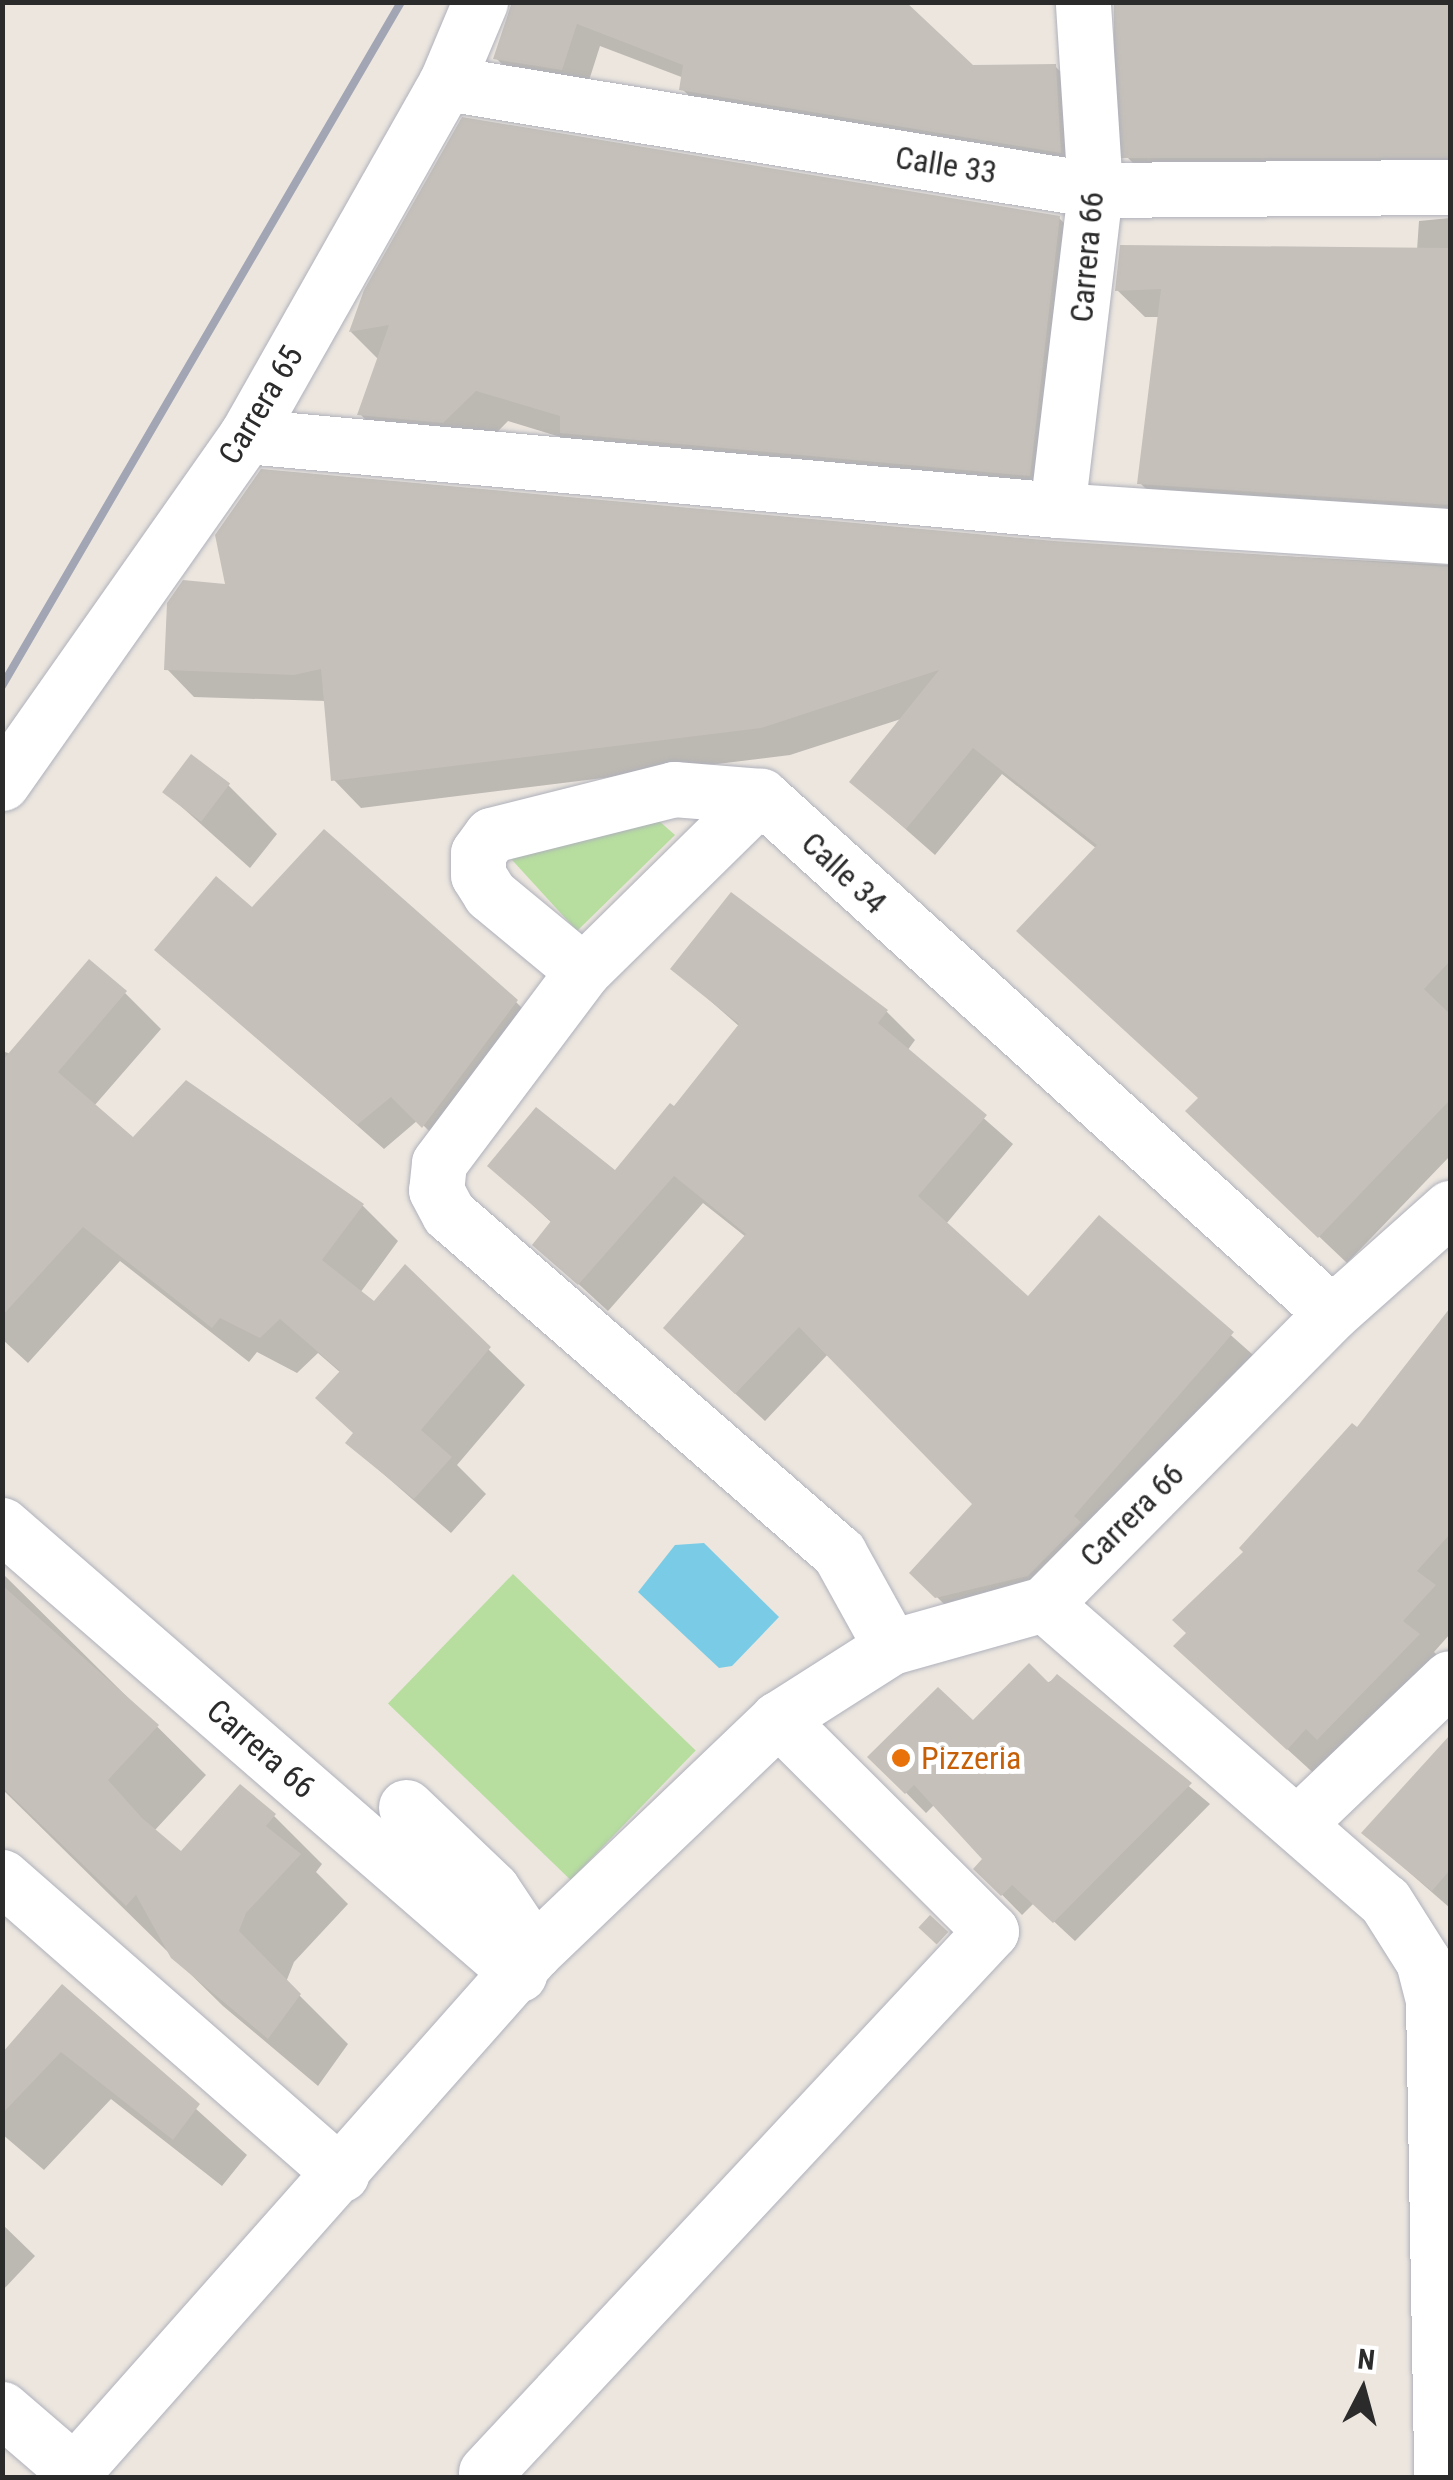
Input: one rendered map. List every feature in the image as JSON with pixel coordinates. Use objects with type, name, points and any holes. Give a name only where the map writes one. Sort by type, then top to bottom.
[{"type":"street","name":"Carrera 65","points":[[2,784],[246,436],[446,82],[480,2]]},
{"type":"street","name":"Carrera 66","points":[[1057,510],[1095,190],[1083,2]]},
{"type":"street","name":"Calle 33","points":[[446,82],[1095,190],[1450,187]]},
{"type":"street","points":[[246,436],[1057,510],[1450,536]]},
{"type":"street","points":[[583,971],[490,894],[478,875],[478,853],[492,835],[674,789],[761,796]]},
{"type":"street","points":[[761,796],[583,971],[439,1163],[436,1190],[449,1214],[839,1553],[891,1646]]},
{"type":"street","name":"Calle 34","points":[[761,796],[1332,1314]]},
{"type":"street","name":"Carrera 66","points":[[70,2474],[527,1963],[778,1718],[891,1646],[1044,1604],[1332,1314],[1450,1208]]},
{"type":"street","name":"Carrera 66","points":[[2,1525],[527,1963]]},
{"type":"street","points":[[1044,1604],[1297,1824],[1407,1928],[1433,2000],[1441,2478]]},
{"type":"street","points":[[1297,1824],[1450,1678]]},
{"type":"street","points":[[486,2472],[991,1931],[778,1718]]},
{"type":"street","points":[[406,1807],[492,1888],[527,1963]]},
{"type":"street","points":[[2,1876],[341,2174]]},
{"type":"street","points":[[2,2409],[70,2474]]},
{"type":"green space","points":[[651,814],[675,835],[577,931],[503,850]]},
{"type":"green space","points":[[513,1574],[696,1750],[571,1880],[388,1703]]},
{"type":"water","points":[[704,1543],[779,1617],[732,1666],[719,1668],[638,1592],[675,1545]]},
{"type":"building","points":[[512,2],[906,2],[973,65],[1056,64],[1061,153],[679,90],[683,65],[577,24],[562,70],[493,59]]},
{"type":"building","points":[[1114,2],[1450,2],[1450,158],[1114,158]]},
{"type":"building","points":[[462,117],[1060,216],[1030,476],[560,433],[560,416],[476,391],[443,423],[357,415],[389,325],[349,332],[364,290]]},
{"type":"building","points":[[1120,245],[1450,248],[1450,505],[1137,484],[1161,289],[1115,291]]},
{"type":"building","points":[[261,469],[1054,541],[1450,567],[1450,961],[1424,989],[1450,1014],[1450,1100],[1318,1238],[1185,1111],[1198,1098],[1016,931],[1097,845],[973,748],[906,829],[849,782],[939,670],[761,728],[331,781],[321,669],[294,675],[164,670],[167,603],[183,580],[225,584],[215,535]]},
{"type":"building","points":[[191,754],[230,783],[201,822],[162,792]]},
{"type":"building","points":[[324,829],[518,1000],[422,1128],[391,1097],[357,1125],[154,950],[216,876],[252,907]]},
{"type":"building","points":[[731,892],[888,1010],[878,1023],[987,1115],[918,1196],[1028,1296],[1099,1215],[1234,1332],[1074,1516],[1081,1522],[1028,1576],[935,1598],[909,1573],[972,1504],[799,1327],[735,1394],[663,1328],[746,1234],[674,1176],[578,1285],[532,1245],[551,1221],[487,1166],[536,1107],[615,1170],[670,1103],[674,1106],[739,1024],[670,969]]},
{"type":"building","points":[[89,959],[127,991],[58,1072],[133,1137],[186,1080],[364,1204],[322,1260],[374,1301],[405,1264],[491,1347],[421,1430],[452,1457],[414,1499],[345,1443],[353,1433],[315,1398],[340,1371],[280,1319],[260,1338],[220,1318],[212,1328],[83,1227],[2,1316],[2,1061]]},
{"type":"building","points":[[1450,1308],[1450,1534],[1417,1571],[1436,1585],[1403,1621],[1420,1634],[1317,1740],[1306,1729],[1287,1750],[1173,1646],[1186,1633],[1172,1620],[1243,1552],[1239,1548],[1352,1423],[1357,1427]]},
{"type":"building","points":[[2,1585],[159,1725],[108,1780],[142,1818],[181,1851],[240,1784],[276,1814],[266,1826],[301,1854],[246,1913],[239,1931],[301,1994],[268,2039],[171,1958],[136,1895],[126,1906],[2,1787]]},
{"type":"building","points":[[1029,1663],[1049,1683],[1057,1674],[1192,1783],[1053,1923],[1012,1885],[1001,1896],[973,1869],[982,1859],[914,1785],[905,1794],[867,1757],[938,1687],[973,1720]]},
{"type":"building","points":[[1450,1735],[1450,1870],[1432,1891],[1361,1833]]},
{"type":"building","points":[[930,1915],[948,1932],[937,1944],[918,1927]]},
{"type":"building","points":[[62,1984],[200,2104],[173,2140],[61,2052],[2,2114],[2,2053]]},
{"type":"railway","points":[[2,686],[401,2]]},
{"type":"place","name":"Pizzeria","points":[[901,1758]]}]
